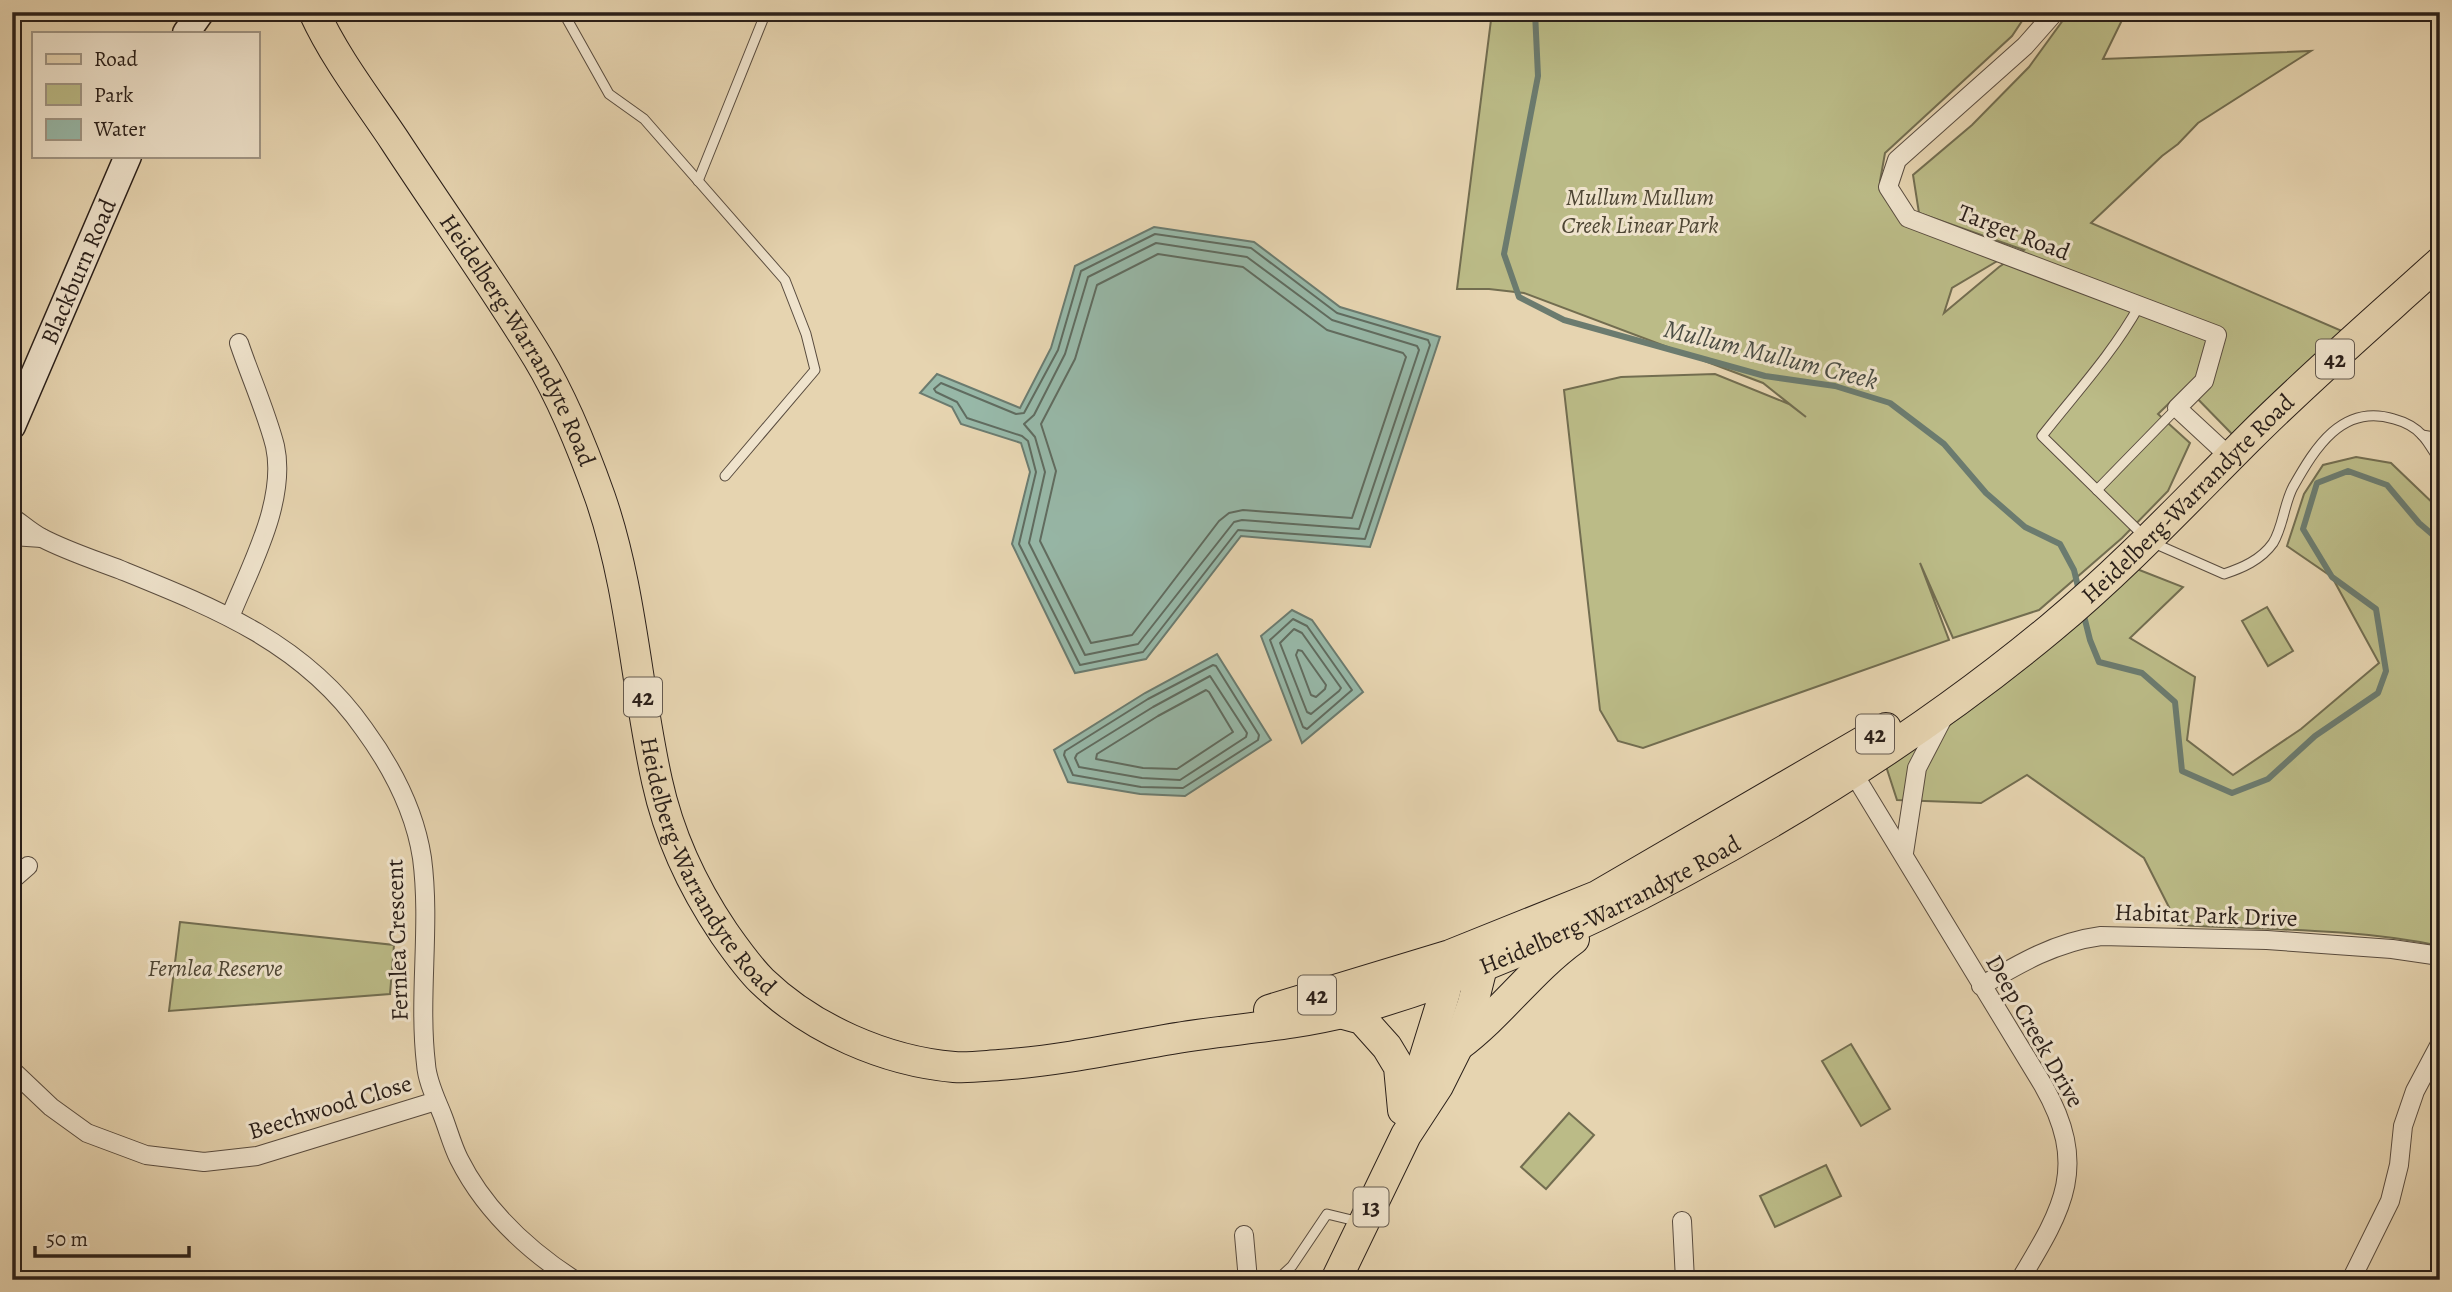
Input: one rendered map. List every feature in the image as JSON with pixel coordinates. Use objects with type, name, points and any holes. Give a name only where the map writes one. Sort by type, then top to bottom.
[{"type":"main road","points":[[177,32],[183,12]]},
{"type":"main road","points":[[187,32],[201,12]]},
{"type":"main road","name":"Heidelberg-Warrandyte Road","points":[[313,15],[540,361],[570,421],[602,503],[623,582],[657,784],[671,828],[690,877],[742,958],[764,982],[802,1013],[834,1031],[880,1051],[958,1068],[1049,1062],[1184,1037],[1449,967]]},
{"type":"main road","name":"Blackburn Road","points":[[12,426],[127,158]]},
{"type":"main road","name":"Heidelberg-Warrandyte Road","points":[[1485,954],[1847,763],[1917,732],[2050,629],[2124,564],[2248,439],[2440,262]]},
{"type":"main road","name":"Heidelberg-Warrandyte Road","points":[[1184,1037],[1237,1032],[1340,1013],[1449,967],[1613,910],[1759,831],[1931,700],[1992,675]]},
{"type":"main road","points":[[1458,1046],[1485,1026],[1550,957],[1613,910]]},
{"type":"main road","name":"13","points":[[1336,1280],[1406,1135],[1438,1086],[1458,1046],[1485,954]]},
{"type":"main road","name":"13","points":[[1406,1135],[1418,1079],[1449,967]]},
{"type":"main road","points":[[1340,1013],[1362,1019],[1387,1047],[1399,1067],[1406,1135]]},
{"type":"street","name":"Target Road","points":[[2055,12],[2025,46],[1897,160],[1888,187],[1908,218],[2217,335],[2204,382],[2176,408]]},
{"type":"street","points":[[230,617],[271,518],[276,478],[275,447],[239,343]]},
{"type":"street","points":[[2176,408],[2231,457]]},
{"type":"street","name":"Fernlea Crescent","points":[[12,517],[42,538],[169,589],[273,640],[308,666],[339,695],[388,766],[409,811],[422,857],[426,1067],[459,1159],[482,1195],[520,1238],[551,1265],[574,1280]]},
{"type":"street","name":"Fernlea Crescent","points":[[12,536],[42,538]]},
{"type":"street","points":[[1904,853],[1917,768],[1949,707]]},
{"type":"street","name":"Deep Creek Drive","points":[[1847,763],[1904,853],[2054,1105],[2066,1142],[2068,1170],[2062,1201],[2041,1245],[2020,1280]]},
{"type":"street","points":[[12,880],[28,866]]},
{"type":"street","name":"Habitat Park Drive","points":[[1981,986],[2047,950],[2082,938],[2101,936],[2279,940],[2392,949],[2440,956]]},
{"type":"street","points":[[2351,1280],[2390,1201],[2399,1165],[2403,1126],[2415,1091],[2440,1044]]},
{"type":"street","name":"Beechwood Close","points":[[12,1070],[51,1107],[87,1133],[146,1155],[204,1162],[257,1156],[436,1101]]},
{"type":"street","points":[[1682,1221],[1685,1280]]},
{"type":"street","points":[[1244,1235],[1248,1280]]},
{"type":"lane","points":[[563,12],[609,93],[644,118],[785,280],[806,334],[815,370],[725,475]]},
{"type":"lane","points":[[698,181],[766,12]]},
{"type":"lane","points":[[2139,306],[2116,341],[2042,436],[2149,541],[2224,574],[2248,566],[2273,543],[2292,489],[2321,444],[2341,424],[2360,416],[2385,416],[2409,424],[2422,435],[2440,461]]},
{"type":"lane","points":[[2097,490],[2176,408]]},
{"type":"lane","points":[[2422,435],[2440,438]]},
{"type":"lane","points":[[1277,1280],[1292,1266],[1327,1214],[1364,1222]]},
{"type":"green space","name":"Mullum Mullum Creek Linear Park","points":[[1492,12],[2028,12],[2012,36],[1885,153],[1880,181],[1902,223],[1999,260],[1952,288],[1944,313],[1999,267],[2024,250],[1919,213],[1913,175],[1972,125],[2029,67],[2069,12],[2126,12],[2103,59],[2311,51],[2198,123],[2091,223],[2342,331],[2232,434],[2186,387],[2158,414],[2190,443],[2168,491],[2122,538],[2039,610],[1953,638],[1920,563],[1949,640],[1643,748],[1618,741],[1600,710],[1564,390],[1621,377],[1715,374],[1789,404],[1806,417],[1763,383],[1524,293],[1457,289]]},
{"type":"green space","points":[[2356,457],[2391,463],[2440,510],[2440,946],[2343,933],[2178,925],[2144,858],[2027,775],[1981,803],[1897,800],[1885,763],[2124,564],[2183,587],[2130,638],[2195,677],[2187,740],[2233,775],[2301,729],[2379,663],[2332,577],[2287,546],[2304,494],[2323,465]]},
{"type":"green space","points":[[2267,607],[2293,651],[2268,666],[2242,621]]},
{"type":"green space","name":"Fernlea Reserve","points":[[180,922],[394,945],[390,994],[169,1011]]},
{"type":"green space","points":[[1851,1044],[1890,1109],[1861,1126],[1822,1061]]},
{"type":"green space","points":[[1569,1113],[1594,1135],[1546,1189],[1521,1167]]},
{"type":"green space","points":[[1826,1165],[1841,1196],[1775,1227],[1760,1196]]},
{"type":"water","points":[[1154,227],[1254,242],[1340,307],[1440,337],[1370,547],[1241,536],[1146,659],[1075,673],[1012,544],[1030,472],[1021,443],[961,424],[952,407],[920,393],[937,374],[1020,408],[1051,348],[1075,266]]},
{"type":"water","points":[[1292,610],[1312,620],[1363,692],[1302,743],[1261,636]]},
{"type":"water","points":[[1217,654],[1271,740],[1185,796],[1140,794],[1068,782],[1054,750],[1145,693]]},
{"type":"waterway","name":"Mullum Mullum Creek","points":[[1535,12],[1538,76],[1504,254],[1519,297],[1564,320],[1765,376],[1835,386],[1890,403],[1944,444],[1986,493],[2025,527],[2060,544],[2074,570],[2079,591]]},
{"type":"waterway","name":"Mullum Mullum Creek","points":[[2083,612],[2099,662],[2142,673],[2175,702],[2182,771],[2232,793],[2268,779],[2315,736],[2378,693],[2386,671],[2376,609],[2332,577],[2303,529],[2317,483],[2348,471],[2387,485],[2419,523],[2440,541]]}]
